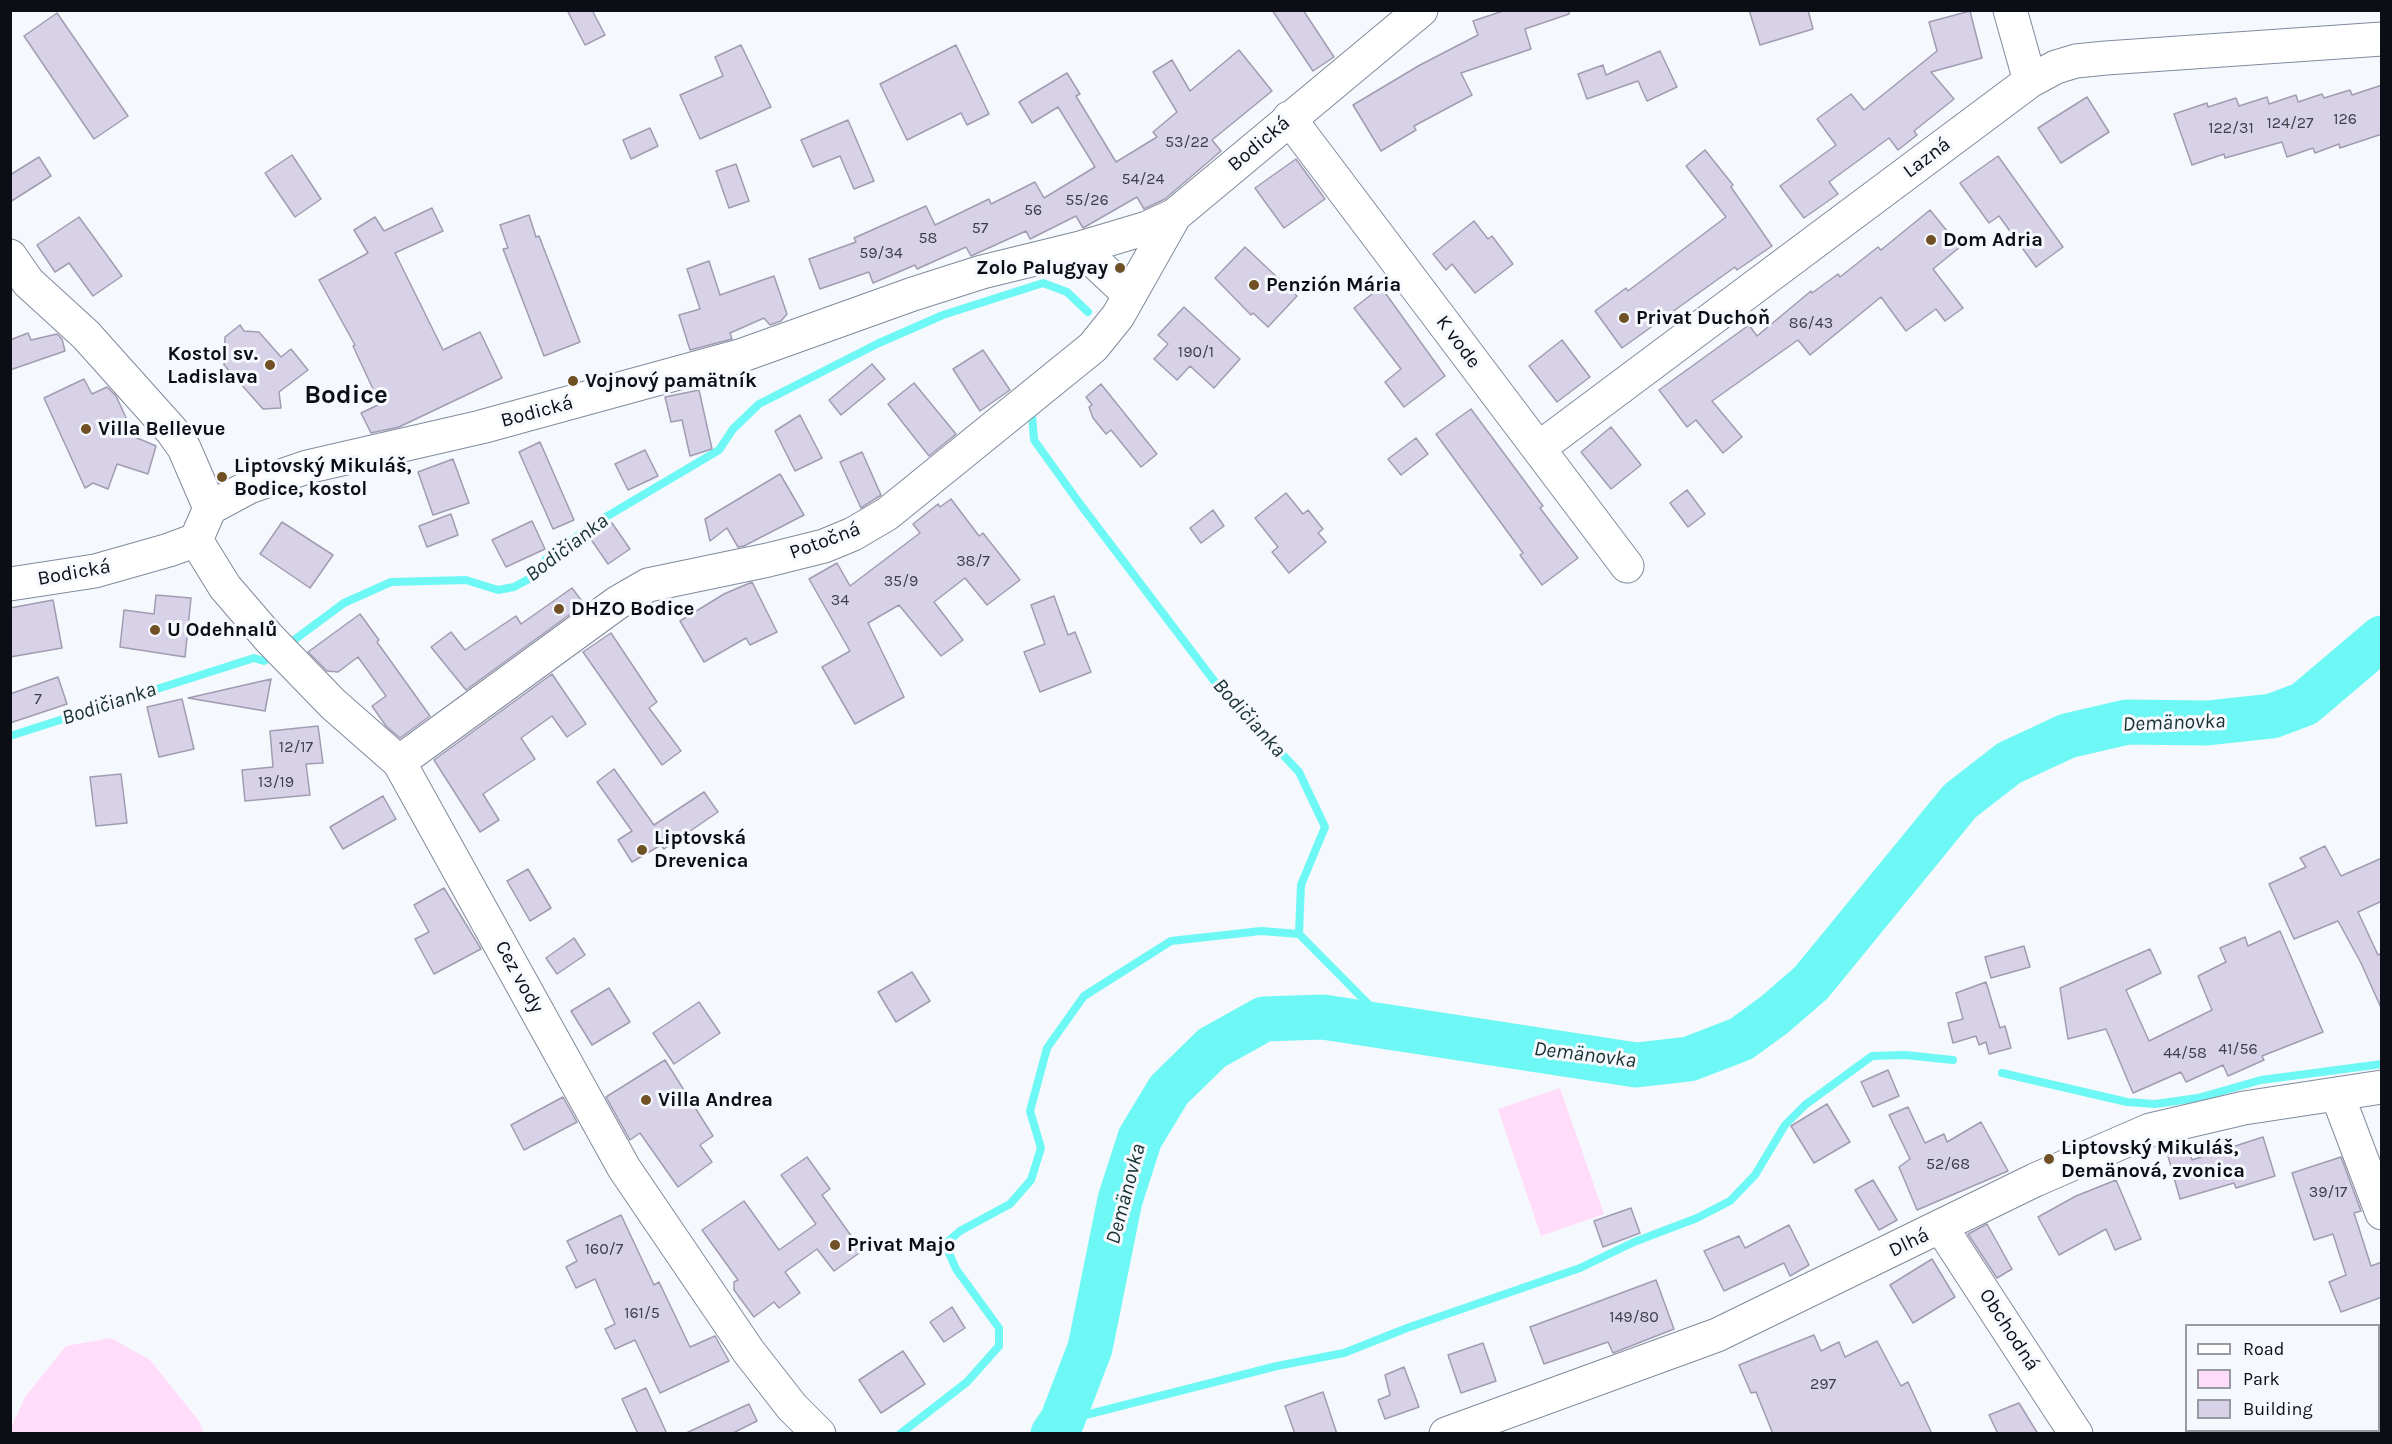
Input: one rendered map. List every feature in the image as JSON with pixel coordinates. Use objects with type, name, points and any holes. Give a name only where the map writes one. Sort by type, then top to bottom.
[{"type":"street","name":"Bodická","points":[[210,508],[249,487],[307,467],[481,427],[740,356],[923,290],[1147,228],[1175,215],[1421,10]]},
{"type":"street","points":[[2010,10],[2030,81]]},
{"type":"street","name":"Lazná","points":[[1539,448],[2030,81],[2056,67],[2076,61],[2382,39]]},
{"type":"street","name":"K vode","points":[[1289,118],[1627,566]]},
{"type":"street","name":"Potočná","points":[[399,762],[617,603],[648,585],[802,552],[839,541],[873,523],[1093,347],[1130,295],[1175,215]]},
{"type":"street","points":[[1080,248],[1130,295]]},
{"type":"street","points":[[10,256],[28,282],[86,335],[172,431],[184,448],[210,508],[196,540]]},
{"type":"street","name":"Bodická","points":[[10,584],[117,566],[196,540]]},
{"type":"street","name":"Cez vody","points":[[196,540],[225,587],[269,638],[295,666],[399,762],[624,1168],[749,1353],[792,1407],[819,1434]]},
{"type":"street","name":"Dlhá","points":[[1446,1434],[1717,1335],[2066,1165],[2150,1130],[2244,1108],[2382,1087]]},
{"type":"street","points":[[2337,1094],[2382,1213]]},
{"type":"street","name":"Obchodná","points":[[1941,1227],[2076,1434]]},
{"type":"green space","points":[[1560,1088],[1604,1214],[1541,1236],[1498,1109]]},
{"type":"green space","points":[[111,1338],[150,1360],[199,1421],[204,1433],[11,1433],[11,1428],[25,1397],[66,1346]]},
{"type":"building","points":[[567,10],[592,10],[605,35],[585,45]]},
{"type":"building","points":[[1272,10],[1303,10],[1334,57],[1313,71]]},
{"type":"building","points":[[1506,10],[1569,10],[1569,14],[1525,29],[1531,49],[1461,73],[1472,95],[1414,126],[1416,130],[1381,151],[1353,105],[1420,65],[1478,35],[1473,21]]},
{"type":"building","points":[[1749,10],[1808,10],[1813,29],[1760,45]]},
{"type":"building","points":[[1970,11],[1982,58],[1931,72],[1954,99],[1914,131],[1917,135],[1898,150],[1889,138],[1829,182],[1838,194],[1804,218],[1780,186],[1836,145],[1817,119],[1851,94],[1864,110],[1937,51],[1929,22]]},
{"type":"building","points":[[57,13],[128,116],[94,139],[24,36]]},
{"type":"building","points":[[741,45],[771,107],[700,139],[680,95],[723,76],[715,57]]},
{"type":"building","points":[[956,45],[989,114],[967,125],[961,113],[907,140],[880,84]]},
{"type":"building","points":[[1239,50],[1272,91],[1212,140],[1221,151],[1165,199],[1144,209],[1137,197],[1083,228],[1076,216],[1030,239],[1026,231],[971,256],[966,247],[917,269],[915,265],[873,283],[869,272],[820,289],[809,259],[856,242],[854,238],[926,206],[935,225],[989,199],[991,204],[1035,182],[1044,198],[1095,167],[1058,107],[1032,123],[1019,102],[1067,73],[1080,94],[1076,96],[1116,162],[1157,137],[1153,132],[1177,112],[1153,72],[1172,60],[1190,91]]},
{"type":"building","points":[[1660,51],[1677,87],[1647,101],[1638,81],[1587,99],[1578,74],[1603,65],[1606,75]]},
{"type":"building","points":[[2382,85],[2382,134],[2340,148],[2339,144],[2315,153],[2313,148],[2287,157],[2282,142],[2225,158],[2224,154],[2192,165],[2174,114],[2207,103],[2208,107],[2236,98],[2239,106],[2267,97],[2269,104],[2296,95],[2298,102],[2322,94],[2324,98],[2350,90],[2352,95]]},
{"type":"building","points":[[2087,97],[2109,132],[2061,163],[2038,128]]},
{"type":"building","points":[[848,120],[874,181],[854,189],[840,156],[813,167],[801,140]]},
{"type":"building","points":[[650,128],[658,146],[631,159],[623,140]]},
{"type":"building","points":[[1705,150],[1733,185],[1731,187],[1772,246],[1737,270],[1735,267],[1622,348],[1595,311],[1626,288],[1628,291],[1726,217],[1686,166]]},
{"type":"building","points":[[292,155],[321,199],[295,217],[265,173]]},
{"type":"building","points":[[1998,156],[2063,247],[2036,267],[1999,216],[1989,223],[1960,183]]},
{"type":"building","points":[[39,157],[51,176],[10,202],[10,175]]},
{"type":"building","points":[[1296,159],[1325,199],[1284,228],[1255,188]]},
{"type":"building","points":[[736,164],[749,201],[729,208],[716,171]]},
{"type":"building","points":[[432,208],[443,231],[395,253],[443,350],[480,332],[502,378],[399,427],[371,433],[361,413],[380,404],[353,346],[355,345],[319,280],[368,253],[354,230],[375,217],[384,231]]},
{"type":"building","points":[[1930,210],[1960,247],[1933,269],[1963,308],[1945,321],[1936,309],[1906,331],[1881,297],[1810,355],[1798,340],[1712,401],[1742,437],[1723,453],[1696,420],[1687,427],[1659,390],[1749,325],[1757,336],[1811,291],[1812,293],[1838,274],[1840,277],[1878,247],[1881,250]]},
{"type":"building","points":[[529,215],[580,342],[544,356],[503,249],[508,248],[500,225]]},
{"type":"building","points":[[79,217],[122,276],[93,296],[69,263],[55,272],[37,245]]},
{"type":"building","points":[[1474,221],[1488,239],[1492,236],[1513,264],[1475,293],[1452,264],[1446,270],[1433,254]]},
{"type":"building","name":"Penzión Mária","points":[[1245,247],[1297,296],[1268,327],[1253,313],[1251,315],[1215,278]]},
{"type":"building","points":[[709,261],[720,295],[774,276],[787,314],[781,321],[770,325],[764,318],[730,333],[732,339],[690,350],[679,315],[700,309],[687,269]]},
{"type":"building","points":[[1381,287],[1445,376],[1404,407],[1385,382],[1401,369],[1354,308]]},
{"type":"building","points":[[1184,307],[1240,359],[1214,388],[1190,366],[1177,380],[1154,359],[1168,344],[1158,335]]},
{"type":"building","name":"Kostol sv. Ladislava","points":[[240,325],[244,331],[259,332],[281,357],[291,349],[308,370],[279,392],[281,408],[263,409],[224,365],[225,337]]},
{"type":"building","points":[[28,333],[31,340],[57,334],[62,339],[65,351],[10,370],[10,340]]},
{"type":"building","points":[[1562,340],[1590,377],[1557,402],[1529,366]]},
{"type":"building","points":[[983,350],[1010,390],[980,411],[953,369]]},
{"type":"building","points":[[872,364],[885,379],[841,415],[829,400]]},
{"type":"building","name":"Villa Bellevue","points":[[84,379],[92,394],[107,387],[116,396],[135,437],[156,446],[148,474],[117,464],[108,489],[93,483],[85,488],[44,398]]},
{"type":"building","points":[[914,383],[956,434],[929,456],[888,404]]},
{"type":"building","points":[[1101,384],[1157,454],[1141,467],[1111,430],[1106,434],[1093,418],[1089,407],[1092,405],[1086,397]]},
{"type":"building","points":[[699,390],[712,449],[690,456],[682,420],[671,422],[665,397]]},
{"type":"building","points":[[1471,409],[1543,506],[1540,508],[1578,558],[1542,585],[1520,555],[1523,553],[1436,434]]},
{"type":"building","points":[[800,415],[822,458],[795,471],[775,431]]},
{"type":"building","points":[[1611,427],[1641,465],[1611,489],[1581,452]]},
{"type":"building","points":[[1416,438],[1428,454],[1401,475],[1388,459]]},
{"type":"building","points":[[540,442],[574,520],[553,529],[519,452]]},
{"type":"building","points":[[645,450],[658,476],[628,490],[615,464]]},
{"type":"building","points":[[862,452],[881,495],[861,508],[840,462]]},
{"type":"building","points":[[453,459],[469,503],[433,515],[418,472]]},
{"type":"building","points":[[780,474],[804,515],[744,546],[738,547],[727,528],[710,541],[705,519]]},
{"type":"building","points":[[1687,490],[1705,514],[1688,527],[1670,503]]},
{"type":"building","points":[[1286,493],[1303,514],[1308,510],[1323,529],[1318,533],[1326,542],[1289,573],[1272,552],[1278,547],[1255,518]]},
{"type":"building","points":[[951,499],[979,536],[983,533],[1020,580],[987,605],[965,578],[934,602],[963,640],[941,656],[899,605],[868,623],[904,697],[855,724],[822,667],[850,651],[809,579],[837,563],[850,586],[920,533],[913,524],[938,504],[940,507]]},
{"type":"building","points":[[1213,510],[1224,526],[1201,543],[1190,528]]},
{"type":"building","points":[[451,514],[458,535],[427,547],[419,526]]},
{"type":"building","points":[[532,521],[545,549],[506,567],[492,540]]},
{"type":"building","points":[[282,522],[333,555],[310,588],[260,554]]},
{"type":"building","points":[[612,523],[630,549],[608,564],[590,538]]},
{"type":"building","points":[[752,582],[777,632],[750,645],[746,638],[704,662],[680,621],[724,594]]},
{"type":"building","points":[[572,588],[584,604],[466,690],[431,647],[451,632],[465,650],[516,616],[521,624]]},
{"type":"building","name":"U Odehnalů","points":[[156,595],[191,598],[185,657],[120,647],[124,610],[154,614]]},
{"type":"building","points":[[1054,596],[1068,635],[1075,632],[1091,672],[1040,692],[1024,652],[1045,644],[1031,605]]},
{"type":"building","points":[[53,600],[62,648],[10,657],[10,608]]},
{"type":"building","points":[[360,614],[379,640],[377,642],[430,716],[400,738],[386,726],[372,706],[386,696],[358,657],[338,672],[327,671],[308,652]]},
{"type":"building","points":[[611,633],[657,702],[649,708],[681,751],[662,765],[583,652]]},
{"type":"building","points":[[552,674],[586,724],[567,737],[552,716],[521,738],[535,759],[483,794],[499,820],[480,832],[434,760]]},
{"type":"building","points":[[58,677],[67,704],[10,723],[10,694]]},
{"type":"building","points":[[271,679],[265,711],[188,698]]},
{"type":"building","points":[[182,699],[194,749],[159,757],[147,707]]},
{"type":"building","points":[[318,726],[323,763],[306,764],[310,795],[245,801],[242,770],[273,767],[270,731]]},
{"type":"building","points":[[614,769],[654,825],[704,792],[718,812],[664,849],[661,845],[632,862],[618,840],[632,831],[597,782]]},
{"type":"building","points":[[121,774],[127,823],[96,826],[90,777]]},
{"type":"building","points":[[383,796],[396,819],[343,849],[330,827]]},
{"type":"building","points":[[2325,846],[2341,876],[2382,858],[2382,901],[2358,912],[2378,955],[2382,953],[2382,1010],[2361,963],[2338,921],[2294,939],[2269,884],[2306,867],[2300,858]]},
{"type":"building","points":[[528,869],[551,908],[530,921],[507,881]]},
{"type":"building","points":[[444,888],[481,949],[434,974],[415,939],[429,932],[414,905]]},
{"type":"building","points":[[2280,931],[2323,1032],[2262,1056],[2264,1060],[2228,1076],[2223,1065],[2186,1082],[2181,1072],[2133,1093],[2106,1029],[2068,1039],[2060,988],[2150,949],[2161,973],[2126,990],[2149,1041],[2212,1010],[2198,976],[2226,962],[2220,948],[2245,937],[2248,946]]},
{"type":"building","points":[[574,938],[585,955],[557,974],[546,958]]},
{"type":"building","points":[[2024,946],[2030,967],[1991,978],[1985,957]]},
{"type":"building","points":[[912,972],[930,1001],[896,1022],[878,992]]},
{"type":"building","points":[[1986,982],[2000,1028],[2005,1026],[2011,1048],[1989,1054],[1986,1042],[1979,1045],[1976,1036],[1953,1043],[1948,1023],[1963,1019],[1956,993]]},
{"type":"building","points":[[609,988],[630,1022],[592,1045],[571,1011]]},
{"type":"building","points":[[699,1002],[720,1033],[674,1064],[653,1033]]},
{"type":"building","points":[[665,1060],[713,1136],[700,1145],[712,1162],[678,1187],[640,1133],[630,1140],[606,1097]]},
{"type":"building","points":[[1888,1070],[1899,1096],[1873,1107],[1861,1082]]},
{"type":"building","points":[[563,1097],[577,1122],[524,1150],[511,1125]]},
{"type":"building","points":[[1827,1104],[1850,1142],[1814,1163],[1791,1126]]},
{"type":"building","points":[[1908,1107],[1925,1143],[1944,1134],[1947,1142],[1981,1122],[2008,1171],[1917,1210],[1899,1167],[1910,1159],[1889,1115]]},
{"type":"building","points":[[2263,1137],[2275,1176],[2236,1188],[2234,1183],[2180,1199],[2168,1156],[2189,1150],[2192,1160]]},
{"type":"building","points":[[807,1157],[830,1189],[822,1195],[862,1251],[834,1271],[817,1249],[785,1272],[800,1293],[779,1308],[774,1302],[754,1317],[734,1290],[734,1282],[738,1280],[702,1230],[744,1201],[779,1250],[816,1224],[781,1175]]},
{"type":"building","points":[[2341,1157],[2361,1211],[2354,1213],[2371,1266],[2382,1262],[2382,1297],[2341,1312],[2329,1282],[2346,1275],[2333,1234],[2314,1240],[2292,1173]]},
{"type":"building","points":[[1873,1180],[1897,1220],[1879,1230],[1855,1190]]},
{"type":"building","points":[[2116,1180],[2141,1239],[2115,1250],[2106,1229],[2059,1255],[2038,1217],[2076,1196]]},
{"type":"building","points":[[1631,1208],[1640,1233],[1603,1247],[1594,1221]]},
{"type":"building","points":[[621,1215],[654,1285],[659,1282],[690,1347],[715,1336],[729,1361],[660,1393],[635,1340],[615,1349],[605,1329],[615,1324],[595,1279],[576,1288],[566,1267],[577,1261],[567,1241]]},
{"type":"building","points":[[1987,1224],[2012,1269],[1997,1278],[1968,1234]]},
{"type":"building","points":[[1789,1225],[1809,1265],[1790,1276],[1784,1263],[1724,1291],[1704,1251],[1739,1236],[1745,1248]]},
{"type":"building","points":[[1932,1259],[1955,1297],[1913,1323],[1890,1285]]},
{"type":"building","points":[[1656,1280],[1674,1329],[1613,1353],[1608,1342],[1544,1364],[1530,1327]]},
{"type":"building","points":[[952,1307],[965,1328],[944,1342],[930,1322]]},
{"type":"building","points":[[1814,1335],[1821,1351],[1839,1342],[1845,1357],[1877,1341],[1901,1386],[1908,1382],[1932,1434],[1773,1434],[1756,1392],[1751,1393],[1739,1365]]},
{"type":"building","points":[[1483,1343],[1496,1381],[1461,1393],[1448,1355]]},
{"type":"building","points":[[903,1351],[925,1384],[881,1413],[859,1380]]},
{"type":"building","points":[[1404,1367],[1419,1407],[1385,1419],[1378,1400],[1390,1395],[1385,1375]]},
{"type":"building","points":[[646,1388],[667,1434],[638,1434],[622,1399]]},
{"type":"building","points":[[1323,1392],[1337,1434],[1295,1434],[1285,1406]]},
{"type":"building","points":[[2019,1403],[2038,1434],[1998,1434],[1989,1415]]},
{"type":"building","points":[[749,1404],[757,1421],[731,1434],[684,1434]]},
{"type":"waterway","name":"Bodičianka","points":[[286,646],[344,603],[391,582],[466,580],[498,590],[514,587],[534,576],[546,559],[594,524],[719,450],[733,429],[759,404],[879,343],[943,315],[1043,283],[1067,292],[1088,312]]},
{"type":"waterway","name":"Bodičianka","points":[[1032,414],[1034,440],[1080,504],[1218,686],[1299,772],[1325,827],[1301,885],[1299,934],[1391,1027]]},
{"type":"waterway","name":"Demänovka","points":[[1053,1434],[1062,1421],[1090,1348],[1120,1200],[1140,1138],[1169,1090],[1212,1048],[1264,1019],[1323,1017],[1636,1065],[1689,1059],[1741,1039],[1774,1015],[1811,983],[1960,801],[2009,763],[2067,736],[2127,722],[2207,723],[2272,716],[2304,704],[2382,638]]},
{"type":"waterway","name":"Bodičianka","points":[[10,736],[254,658],[264,661],[274,654]]},
{"type":"waterway","points":[[900,1434],[967,1382],[999,1346],[999,1328],[956,1269],[945,1244],[960,1231],[1010,1204],[1031,1180],[1041,1148],[1030,1111],[1047,1048],[1084,996],[1171,941],[1261,931],[1299,934]]},
{"type":"waterway","points":[[1062,1421],[1277,1366],[1344,1353],[1407,1328],[1580,1268],[1634,1242],[1697,1218],[1730,1201],[1755,1175],[1785,1125],[1805,1105],[1872,1056],[1905,1055],[1953,1060]]},
{"type":"waterway","points":[[2002,1073],[2127,1102],[2155,1104],[2198,1098],[2261,1080],[2382,1064]]},
{"type":"place","name":"Dom Adria","points":[[1931,240]]},
{"type":"place","name":"Zolo Palugyay","points":[[1120,268]]},
{"type":"place","name":"Penzión Mária","points":[[1254,285]]},
{"type":"place","name":"Privat Duchoň","points":[[1624,318]]},
{"type":"place","name":"Kostol sv. Ladislava","points":[[270,365]]},
{"type":"place","name":"Vojnový pamätník","points":[[573,381]]},
{"type":"place","name":"Villa Bellevue","points":[[86,429]]},
{"type":"place","name":"Liptovský Mikuláš, Bodice, kostol","points":[[222,477]]},
{"type":"place","name":"DHZO Bodice","points":[[559,609]]},
{"type":"place","name":"U Odehnalů","points":[[155,630]]},
{"type":"place","name":"Liptovská Drevenica","points":[[642,850]]},
{"type":"place","name":"Villa Andrea","points":[[646,1100]]},
{"type":"place","name":"Liptovský Mikuláš, Demänová, zvonica","points":[[2049,1159]]},
{"type":"place","name":"Privat Majo","points":[[835,1245]]},
{"type":"district","name":"Bodice","points":[[346,396]]}]
